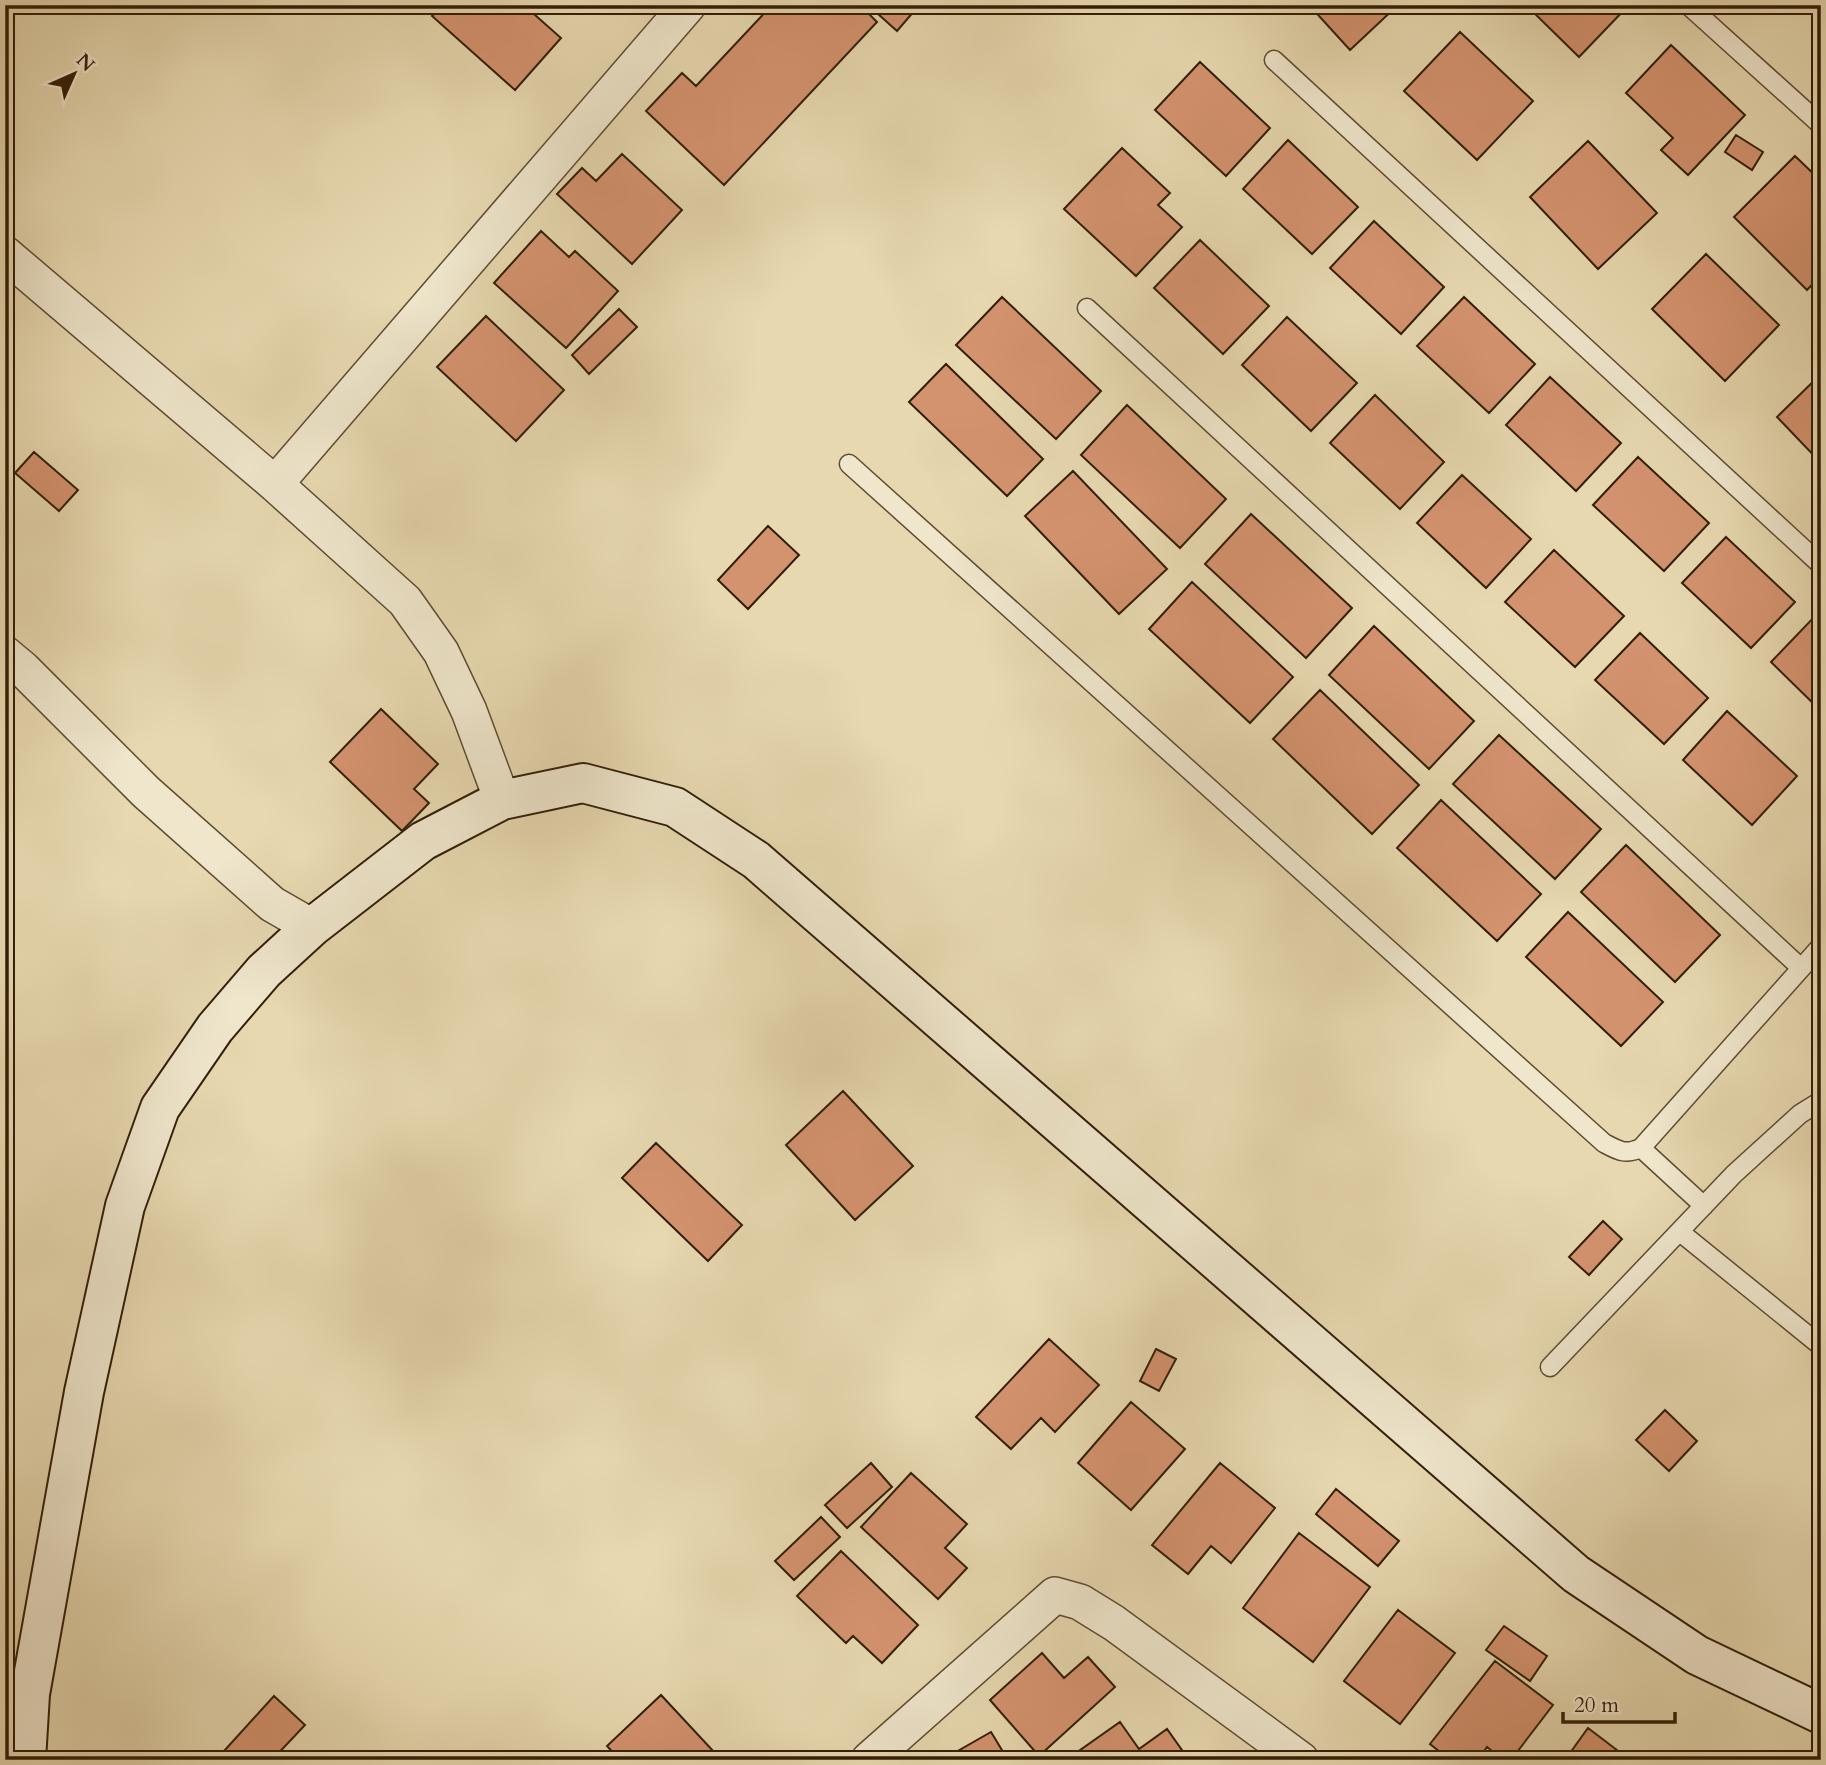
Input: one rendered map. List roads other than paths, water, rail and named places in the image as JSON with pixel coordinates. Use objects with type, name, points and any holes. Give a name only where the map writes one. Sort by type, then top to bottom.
[{"type":"street","points":[[275,484],[688,5]]},
{"type":"street","points":[[5,254],[275,484],[405,601],[441,652],[469,711],[502,800]]},
{"type":"street","points":[[5,654],[146,792],[272,904],[312,927]]},
{"type":"street","points":[[26,1760],[30,1694],[84,1392],[125,1206],[160,1108],[215,1028],[264,971],[312,927],[423,841],[502,800],[583,783],[675,807],[755,860],[1576,1574],[1697,1655],[1821,1714]]},
{"type":"street","points":[[869,1760],[1055,1594],[1080,1602],[1114,1623],[1301,1760]]},
{"type":"lane","points":[[1688,5],[1821,125]]},
{"type":"lane","points":[[1274,60],[1821,565]]},
{"type":"lane","points":[[1087,308],[1801,968]]},
{"type":"lane","points":[[849,464],[1604,1143],[1621,1153],[1641,1148],[1821,946]]},
{"type":"lane","points":[[1550,1367],[1734,1174],[1800,1114],[1821,1101]]},
{"type":"lane","points":[[1641,1148],[1704,1206]]},
{"type":"lane","points":[[1680,1232],[1821,1346]]}]
